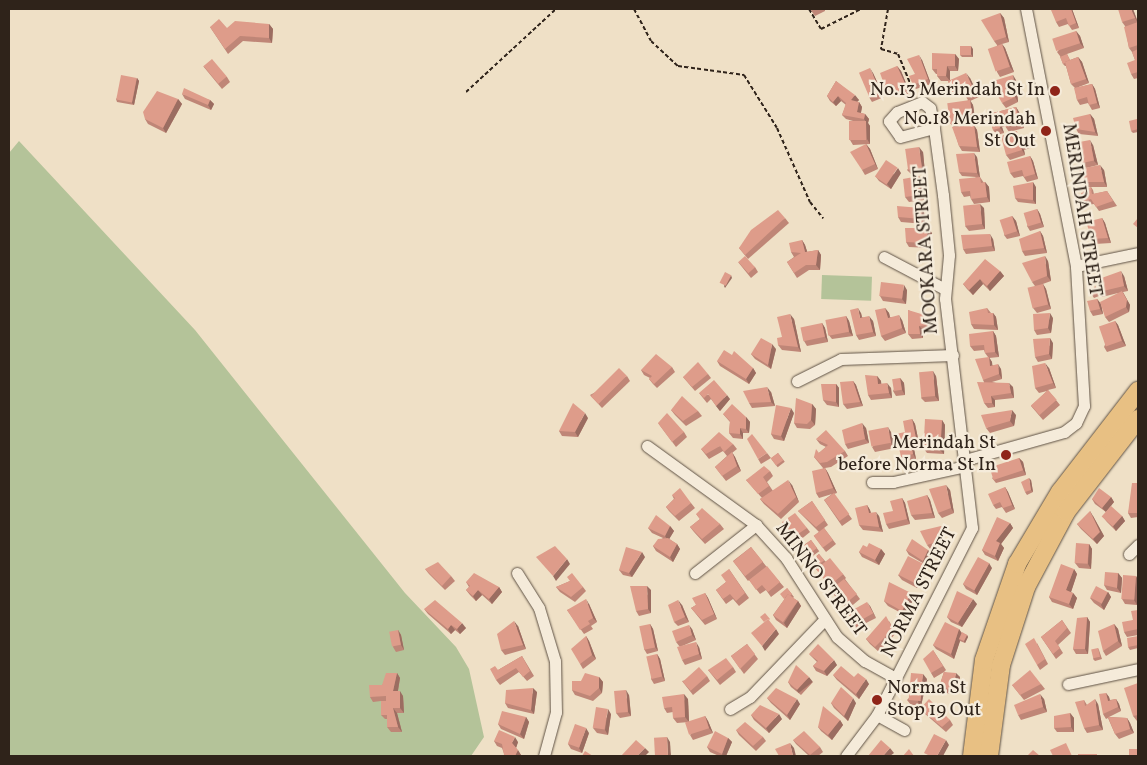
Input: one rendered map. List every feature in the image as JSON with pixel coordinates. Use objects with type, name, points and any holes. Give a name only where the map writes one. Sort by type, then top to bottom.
[{"type":"main road","points":[[972,756],[984,660],[1014,572],[1055,499],[1138,391]]},
{"type":"main road","points":[[989,756],[1001,665],[1026,586],[1066,512],[1138,419]]},
{"type":"street","name":"MERINDAH STREET","points":[[872,482],[894,482],[966,463],[1064,432],[1079,418],[1084,399],[1076,266],[1033,34],[1026,9]]},
{"type":"street","name":"MERINDAH STREET","points":[[1032,9],[1033,34]]},
{"type":"street","points":[[918,104],[892,116],[894,133],[904,137],[934,128]]},
{"type":"street","name":"MOOKARA STREET","points":[[918,104],[929,106],[934,128],[949,255],[945,289],[966,463]]},
{"type":"street","points":[[1076,266],[1138,253]]},
{"type":"street","points":[[884,257],[945,289]]},
{"type":"street","points":[[797,381],[841,360],[953,355]]},
{"type":"street","name":"MINNO STREET","points":[[647,446],[756,525],[786,558],[825,619],[856,655],[896,678]]},
{"type":"street","name":"NORMA STREET","points":[[846,756],[877,715],[971,534],[966,463]]},
{"type":"street","points":[[695,573],[756,525]]},
{"type":"street","points":[[1129,554],[1138,545]]},
{"type":"street","points":[[517,573],[539,608],[555,661],[556,712],[544,756]]},
{"type":"street","points":[[730,709],[750,697],[825,619]]},
{"type":"street","points":[[1068,684],[1138,669]]},
{"type":"street","points":[[877,715],[904,730]]},
{"type":"path","points":[[466,92],[556,9]]},
{"type":"path","points":[[634,9],[651,41],[678,66],[744,75],[778,128],[810,202],[823,218]]},
{"type":"path","points":[[809,9],[821,29],[861,9]]},
{"type":"path","points":[[888,9],[881,49],[898,54],[918,104]]},
{"type":"green space","points":[[19,141],[195,330],[405,593],[456,647],[469,669],[484,737],[471,756],[9,756],[9,153]]},
{"type":"green space","points":[[822,275],[872,277],[871,301],[821,299]]},
{"type":"building","points":[[1071,9],[1076,23],[1069,26],[1066,18],[1056,22],[1051,10]]},
{"type":"building","points":[[1118,9],[1131,9],[1135,18],[1122,22]]},
{"type":"building","points":[[1000,13],[1006,37],[994,41],[981,20]]},
{"type":"building","points":[[219,19],[227,28],[235,21],[269,24],[269,38],[240,36],[225,49],[210,27]]},
{"type":"building","points":[[1138,22],[1138,45],[1129,48],[1124,27]]},
{"type":"building","points":[[1076,31],[1080,43],[1056,51],[1052,39]]},
{"type":"building","points":[[1002,44],[1010,67],[996,72],[988,49]]},
{"type":"building","points":[[960,46],[971,46],[971,55],[960,55]]},
{"type":"building","points":[[1138,49],[1138,72],[1131,74],[1127,63],[1135,60],[1132,52]]},
{"type":"building","points":[[932,53],[955,54],[955,66],[947,66],[946,76],[937,76],[937,69],[932,69]]},
{"type":"building","points":[[1067,54],[1070,60],[1063,64],[1060,57]]},
{"type":"building","points":[[919,55],[928,79],[913,85],[909,76],[915,74],[907,59]]},
{"type":"building","points":[[1078,57],[1086,79],[1071,84],[1065,62]]},
{"type":"building","points":[[212,59],[227,77],[218,84],[204,66]]},
{"type":"building","points":[[897,66],[907,88],[897,92],[893,84],[885,87],[880,73]]},
{"type":"building","points":[[870,68],[880,92],[869,97],[859,73]]},
{"type":"building","points":[[966,73],[975,92],[966,97],[962,89],[953,93],[948,81]]},
{"type":"building","points":[[121,75],[137,78],[132,103],[116,100]]},
{"type":"building","points":[[1013,75],[1015,97],[1002,103],[990,82]]},
{"type":"building","points":[[836,81],[855,95],[851,100],[859,102],[857,112],[865,114],[864,119],[842,115],[846,103],[838,96],[833,102],[827,96]]},
{"type":"building","points":[[1092,84],[1097,103],[1089,105],[1087,97],[1077,100],[1074,88]]},
{"type":"building","points":[[184,88],[210,100],[208,105],[182,94]]},
{"type":"building","points":[[157,91],[178,99],[163,128],[145,119],[143,112]]},
{"type":"building","points":[[970,100],[973,121],[950,124],[947,103]]},
{"type":"building","points":[[1016,107],[1020,123],[1005,127],[1003,120],[998,122],[1000,128],[993,130],[989,114]]},
{"type":"building","points":[[1090,114],[1095,132],[1076,129],[1073,118]]},
{"type":"building","points":[[1137,119],[1138,129],[1131,131],[1129,121]]},
{"type":"building","points":[[849,121],[866,121],[866,140],[849,140]]},
{"type":"building","points":[[974,125],[977,147],[959,146],[952,127]]},
{"type":"building","points":[[1017,131],[1018,136],[1024,135],[1027,143],[1020,145],[1022,150],[1006,155],[1001,136]]},
{"type":"building","points":[[1090,140],[1094,161],[1082,163],[1078,142]]},
{"type":"building","points":[[866,144],[875,164],[862,170],[850,152]]},
{"type":"building","points":[[919,147],[922,168],[908,170],[905,149]]},
{"type":"building","points":[[974,153],[977,173],[959,172],[956,154]]},
{"type":"building","points":[[1030,156],[1035,174],[1024,177],[1022,170],[1010,173],[1007,162]]},
{"type":"building","points":[[886,160],[898,168],[886,184],[875,177]]},
{"type":"building","points":[[1100,165],[1104,182],[1082,182],[1079,169]]},
{"type":"building","points":[[919,176],[920,195],[905,197],[903,179]]},
{"type":"building","points":[[980,177],[981,183],[985,182],[987,197],[971,199],[970,191],[961,192],[959,179]]},
{"type":"building","points":[[1033,182],[1033,200],[1015,198],[1013,186]]},
{"type":"building","points":[[1091,187],[1092,192],[1091,190],[1083,192],[1082,189]]},
{"type":"building","points":[[1091,190],[1092,194],[1107,191],[1113,201],[1096,207],[1091,199],[1083,201],[1081,193]]},
{"type":"building","points":[[980,204],[982,224],[965,226],[963,206]]},
{"type":"building","points":[[897,206],[921,208],[922,219],[898,217]]},
{"type":"building","points":[[1037,209],[1041,222],[1028,226],[1024,213]]},
{"type":"building","points":[[778,210],[785,218],[745,255],[739,248],[751,230]]},
{"type":"building","points":[[1012,216],[1017,231],[1005,235],[1000,220]]},
{"type":"building","points":[[1102,218],[1108,238],[1092,239],[1086,222]]},
{"type":"building","points":[[1138,218],[1138,228],[1133,224]]},
{"type":"building","points":[[905,228],[928,228],[926,243],[906,242]]},
{"type":"building","points":[[1040,231],[1044,248],[1022,251],[1019,239]]},
{"type":"building","points":[[990,234],[992,246],[963,249],[961,235]]},
{"type":"building","points":[[802,240],[805,252],[818,250],[816,265],[806,265],[794,273],[787,262],[801,253],[791,252],[789,243]]},
{"type":"building","points":[[745,256],[755,267],[748,273],[738,262]]},
{"type":"building","points":[[1045,256],[1047,276],[1032,282],[1022,263]]},
{"type":"building","points":[[985,259],[1000,271],[987,286],[980,279],[969,290],[963,284]]},
{"type":"building","points":[[1121,271],[1124,286],[1099,292],[1096,280]]},
{"type":"building","points":[[725,272],[731,275],[726,286],[720,283]]},
{"type":"building","points":[[881,282],[904,285],[902,299],[879,296]]},
{"type":"building","points":[[1043,284],[1048,304],[1033,308],[1027,288]]},
{"type":"building","points":[[1095,286],[1097,294],[1092,295]]},
{"type":"building","points":[[1122,291],[1127,300],[1126,307],[1105,317],[1100,302]]},
{"type":"building","points":[[1097,299],[1100,309],[1090,311],[1087,301]]},
{"type":"building","points":[[858,308],[860,318],[869,316],[873,332],[856,335],[850,310]]},
{"type":"building","points":[[885,308],[888,318],[899,315],[902,328],[881,336],[875,310]]},
{"type":"building","points":[[987,308],[988,313],[993,313],[994,325],[971,324],[969,312]]},
{"type":"building","points":[[908,310],[928,316],[928,325],[919,326],[920,334],[908,334]]},
{"type":"building","points":[[1050,313],[1048,328],[1034,330],[1033,314]]},
{"type":"building","points":[[790,314],[798,347],[778,345],[777,338],[782,337],[777,317]]},
{"type":"building","points":[[846,316],[849,332],[828,336],[825,320]]},
{"type":"building","points":[[1115,321],[1122,341],[1106,346],[1099,327]]},
{"type":"building","points":[[822,323],[825,337],[803,341],[800,328]]},
{"type":"building","points":[[993,331],[995,352],[985,353],[984,345],[970,346],[969,334]]},
{"type":"building","points":[[761,338],[772,344],[768,365],[751,354]]},
{"type":"building","points":[[1050,338],[1049,354],[1035,357],[1033,339]]},
{"type":"building","points":[[724,350],[732,355],[734,351],[753,368],[746,379],[717,361]]},
{"type":"building","points":[[656,354],[672,367],[654,384],[649,379],[652,376],[641,370]]},
{"type":"building","points":[[989,357],[990,366],[998,364],[999,374],[983,380],[975,359]]},
{"type":"building","points":[[698,362],[708,374],[692,387],[683,377]]},
{"type":"building","points":[[1045,363],[1053,383],[1035,388],[1032,366]]},
{"type":"building","points":[[619,368],[627,376],[598,404],[591,396]]},
{"type":"building","points":[[933,371],[935,396],[921,397],[919,372]]},
{"type":"building","points":[[865,375],[877,376],[878,384],[887,383],[889,393],[868,395]]},
{"type":"building","points":[[900,378],[902,390],[894,391],[892,379]]},
{"type":"building","points":[[714,380],[727,395],[716,406],[708,394],[704,398],[699,393]]},
{"type":"building","points":[[853,381],[860,402],[843,404],[840,382]]},
{"type":"building","points":[[977,382],[1009,383],[1011,393],[991,396],[992,403],[984,403]]},
{"type":"building","points":[[821,384],[836,384],[836,402],[823,400]]},
{"type":"building","points":[[767,387],[771,402],[749,403],[743,391]]},
{"type":"building","points":[[1048,390],[1057,400],[1040,415],[1031,405]]},
{"type":"building","points":[[682,396],[698,411],[683,421],[671,410]]},
{"type":"building","points":[[796,398],[812,404],[811,420],[807,424],[794,423]]},
{"type":"building","points":[[573,403],[585,413],[575,432],[559,431]]},
{"type":"building","points":[[732,404],[746,417],[746,429],[740,428],[740,434],[729,433],[730,421],[723,414]]},
{"type":"building","points":[[776,405],[791,408],[781,436],[771,434]]},
{"type":"building","points":[[1012,410],[1010,421],[986,428],[981,415]]},
{"type":"building","points":[[667,413],[684,432],[672,442],[658,423]]},
{"type":"building","points":[[912,419],[917,443],[911,444],[913,454],[901,457],[896,434],[905,432],[903,421]]},
{"type":"building","points":[[925,419],[942,420],[940,450],[923,449]]},
{"type":"building","points":[[862,423],[865,439],[845,444],[842,430]]},
{"type":"building","points":[[888,427],[891,443],[871,447],[868,431]]},
{"type":"building","points":[[826,430],[845,451],[827,462],[820,463],[814,457],[816,449],[819,453],[828,445],[816,439]]},
{"type":"building","points":[[719,432],[733,444],[724,452],[720,446],[706,454],[701,449]]},
{"type":"building","points":[[752,434],[767,453],[758,459],[747,439]]},
{"type":"building","points":[[732,452],[737,466],[722,476],[715,467]]},
{"type":"building","points":[[778,453],[783,460],[776,466],[771,458]]},
{"type":"building","points":[[1019,458],[1023,470],[994,480],[990,468]]},
{"type":"building","points":[[764,466],[770,471],[763,477],[769,486],[758,494],[746,480]]},
{"type":"building","points":[[825,468],[833,488],[816,493],[812,471]]},
{"type":"building","points":[[1029,478],[1031,490],[1025,492],[1021,482]]},
{"type":"building","points":[[788,480],[796,497],[778,514],[760,499]]},
{"type":"building","points":[[1132,483],[1138,483],[1138,513],[1128,513]]},
{"type":"building","points":[[946,485],[951,508],[938,513],[929,489]]},
{"type":"building","points":[[1005,487],[1012,505],[1003,508],[1000,502],[993,505],[988,494]]},
{"type":"building","points":[[680,488],[691,503],[675,516],[666,507],[675,498],[672,495]]},
{"type":"building","points":[[1099,488],[1111,497],[1102,508],[1092,499]]},
{"type":"building","points":[[834,493],[849,514],[840,521],[824,500]]},
{"type":"building","points":[[927,495],[932,513],[911,515],[907,501]]},
{"type":"building","points":[[902,498],[907,519],[886,524],[883,513],[893,511],[890,501]]},
{"type":"building","points":[[812,501],[825,520],[816,527],[798,511]]},
{"type":"building","points":[[867,505],[869,513],[876,512],[879,527],[859,525],[855,508]]},
{"type":"building","points":[[1111,506],[1122,516],[1113,526],[1102,516]]},
{"type":"building","points":[[702,508],[720,524],[702,539],[690,527],[700,519],[696,514]]},
{"type":"building","points":[[1090,511],[1100,532],[1093,539],[1077,524]]},
{"type":"building","points":[[795,513],[807,528],[795,536],[782,522]]},
{"type":"building","points":[[656,515],[670,526],[665,536],[648,528]]},
{"type":"building","points":[[997,517],[1010,523],[996,541],[1000,543],[995,556],[982,550]]},
{"type":"building","points":[[941,526],[939,541],[927,545],[920,531]]},
{"type":"building","points":[[824,528],[833,540],[823,548],[814,536]]},
{"type":"building","points":[[668,538],[677,544],[670,557],[653,546],[658,539]]},
{"type":"building","points":[[912,539],[928,550],[923,561],[906,550]]},
{"type":"building","points":[[811,540],[817,548],[810,553],[804,545]]},
{"type":"building","points":[[869,543],[881,549],[875,560],[859,552],[863,545],[867,547]]},
{"type":"building","points":[[1076,543],[1089,544],[1088,564],[1075,563]]},
{"type":"building","points":[[555,546],[567,559],[553,576],[536,557]]},
{"type":"building","points":[[626,547],[642,552],[629,573],[619,570]]},
{"type":"building","points":[[751,547],[763,562],[745,576],[733,561]]},
{"type":"building","points":[[819,554],[824,560],[817,566],[812,560]]},
{"type":"building","points":[[908,556],[924,564],[915,583],[898,575]]},
{"type":"building","points":[[978,557],[989,563],[974,590],[963,584]]},
{"type":"building","points":[[830,558],[843,574],[829,586],[816,569]]},
{"type":"building","points":[[438,562],[451,576],[442,586],[425,569]]},
{"type":"building","points":[[1061,564],[1074,569],[1066,590],[1073,593],[1069,604],[1049,597]]},
{"type":"building","points":[[767,566],[780,582],[768,592],[762,585],[756,590],[749,580]]},
{"type":"building","points":[[729,569],[745,593],[736,601],[730,594],[723,599],[716,590],[726,582],[721,575]]},
{"type":"building","points":[[1105,572],[1118,573],[1117,588],[1104,585]]},
{"type":"building","points":[[474,573],[499,587],[489,599],[478,590],[473,596],[466,590],[470,586],[466,582]]},
{"type":"building","points":[[572,573],[583,587],[571,597],[556,587],[570,581],[567,577]]},
{"type":"building","points":[[1123,575],[1136,576],[1134,600],[1121,599]]},
{"type":"building","points":[[844,579],[857,594],[845,604],[830,590]]},
{"type":"building","points":[[889,582],[911,593],[902,611],[884,601]]},
{"type":"building","points":[[630,586],[647,586],[648,609],[636,611]]},
{"type":"building","points":[[1096,586],[1108,592],[1102,603],[1090,598]]},
{"type":"building","points":[[787,588],[792,594],[790,596],[788,594],[784,599],[780,594]]},
{"type":"building","points":[[957,591],[973,599],[958,623],[947,617]]},
{"type":"building","points":[[705,593],[714,614],[702,620],[691,608],[696,605],[692,598]]},
{"type":"building","points":[[788,594],[798,601],[783,622],[773,615]]},
{"type":"building","points":[[586,599],[593,618],[588,621],[590,624],[580,630],[567,610]]},
{"type":"building","points":[[435,600],[462,623],[457,629],[451,625],[448,629],[424,609]]},
{"type":"building","points":[[678,600],[685,617],[674,622],[668,605]]},
{"type":"building","points":[[867,602],[873,613],[854,624],[848,613]]},
{"type":"building","points":[[1138,610],[1138,629],[1124,632],[1122,622],[1133,620],[1131,611]]},
{"type":"building","points":[[765,613],[770,619],[764,622],[760,617]]},
{"type":"building","points":[[886,616],[893,629],[875,647],[866,639]]},
{"type":"building","points":[[1087,617],[1085,649],[1073,649],[1077,618]]},
{"type":"building","points":[[768,619],[776,629],[762,646],[751,633]]},
{"type":"building","points":[[1062,620],[1067,628],[1055,641],[1060,648],[1053,654],[1041,637]]},
{"type":"building","points":[[514,621],[523,645],[501,650],[497,634]]},
{"type":"building","points":[[945,622],[959,629],[951,654],[933,645]]},
{"type":"building","points":[[650,624],[655,647],[644,650],[639,626]]},
{"type":"building","points":[[1114,624],[1118,641],[1103,651],[1098,631]]},
{"type":"building","points":[[689,625],[692,635],[676,642],[672,631]]},
{"type":"building","points":[[398,630],[401,645],[392,646],[389,632]]},
{"type":"building","points":[[962,632],[967,635],[964,641],[959,639]]},
{"type":"building","points":[[586,636],[592,655],[580,664],[571,649]]},
{"type":"building","points":[[1138,636],[1138,645],[1128,647],[1127,638]]},
{"type":"building","points":[[1034,638],[1045,659],[1037,665],[1025,644]]},
{"type":"building","points":[[696,642],[699,654],[682,660],[677,647]]},
{"type":"building","points":[[747,644],[755,654],[740,669],[731,656]]},
{"type":"building","points":[[818,644],[834,660],[824,671],[813,666],[818,661],[809,654]]},
{"type":"building","points":[[1098,648],[1100,657],[1093,658],[1091,650]]},
{"type":"building","points":[[933,650],[943,666],[931,673],[923,659]]},
{"type":"building","points":[[657,654],[662,676],[651,679],[646,656]]},
{"type":"building","points":[[522,656],[530,671],[523,677],[516,668],[496,680],[490,669],[495,666],[498,670]]},
{"type":"building","points":[[726,658],[733,667],[717,680],[708,670]]},
{"type":"building","points":[[796,665],[809,677],[797,690],[788,682]]},
{"type":"building","points":[[841,666],[854,677],[858,673],[866,679],[856,694],[833,675]]},
{"type":"building","points":[[699,667],[707,676],[691,691],[683,682]]},
{"type":"building","points":[[1030,670],[1041,684],[1020,695],[1012,685]]},
{"type":"building","points":[[944,672],[956,673],[953,690],[939,687]]},
{"type":"building","points":[[386,673],[397,673],[393,691],[400,691],[400,708],[393,708],[398,727],[387,727],[387,715],[381,715],[381,701],[386,701],[386,696],[370,697],[369,685],[382,685]]},
{"type":"building","points":[[585,673],[599,677],[599,688],[590,696],[572,690],[572,681],[581,681]]},
{"type":"building","points":[[911,673],[923,674],[921,701],[909,700]]},
{"type":"building","points":[[1138,683],[1138,715],[1133,716],[1124,688]]},
{"type":"building","points":[[841,687],[853,698],[844,716],[831,703]]},
{"type":"building","points":[[533,688],[531,710],[505,703],[506,690]]},
{"type":"building","points":[[776,688],[797,699],[787,715],[767,698]]},
{"type":"building","points":[[626,690],[628,712],[616,713],[614,691]]},
{"type":"building","points":[[1106,693],[1108,701],[1116,699],[1118,707],[1103,714],[1099,694]]},
{"type":"building","points":[[684,694],[685,717],[673,718],[672,707],[664,708],[662,697]]},
{"type":"building","points":[[1040,694],[1043,707],[1018,715],[1014,705]]},
{"type":"building","points":[[929,699],[950,720],[942,727],[920,709]]},
{"type":"building","points":[[1095,699],[1099,725],[1084,728],[1075,702],[1084,700],[1085,706]]},
{"type":"building","points":[[760,705],[779,714],[766,728],[751,715]]},
{"type":"building","points":[[823,706],[840,720],[828,735],[818,727]]},
{"type":"building","points":[[596,707],[608,709],[605,730],[593,728]]},
{"type":"building","points":[[502,711],[526,717],[520,734],[498,724]]},
{"type":"building","points":[[1070,713],[1071,727],[1054,728],[1054,716]]},
{"type":"building","points":[[705,716],[709,728],[689,735],[685,722]]},
{"type":"building","points":[[1108,717],[1127,718],[1130,729],[1115,734]]},
{"type":"building","points":[[745,722],[763,737],[753,746],[736,730]]},
{"type":"building","points":[[575,724],[586,728],[579,748],[568,744]]},
{"type":"building","points":[[499,730],[515,737],[512,743],[518,750],[515,756],[504,755],[502,744],[494,741]]},
{"type":"building","points":[[715,731],[728,738],[722,754],[707,747]]},
{"type":"building","points":[[804,731],[820,747],[810,755],[793,740]]},
{"type":"building","points":[[934,734],[946,740],[937,756],[930,756],[924,753]]},
{"type":"building","points":[[667,737],[668,756],[655,756],[654,738]]},
{"type":"building","points":[[636,740],[645,748],[637,756],[621,756]]},
{"type":"building","points":[[881,740],[890,748],[883,756],[868,756]]},
{"type":"building","points":[[790,743],[793,756],[779,756],[775,749]]},
{"type":"building","points":[[1066,743],[1072,756],[1053,756],[1050,750]]},
{"type":"building","points":[[909,749],[914,756],[903,756]]},
{"type":"building","points":[[1129,749],[1138,749],[1138,756],[1129,756]]},
{"type":"building","points":[[1033,750],[1040,756],[1027,756]]},
{"type":"building","points":[[585,751],[593,756],[582,756]]},
{"type":"building","points":[[1078,754],[1097,754],[1097,756],[1078,756]]},
{"type":"place","name":"No.13 Merindah St In","points":[[1055,91]]},
{"type":"place","name":"No.18 Merindah St Out","points":[[1046,131]]},
{"type":"place","name":"Merindah St before Norma St In","points":[[1006,455]]},
{"type":"place","name":"Norma St Stop 19 Out","points":[[877,700]]}]
